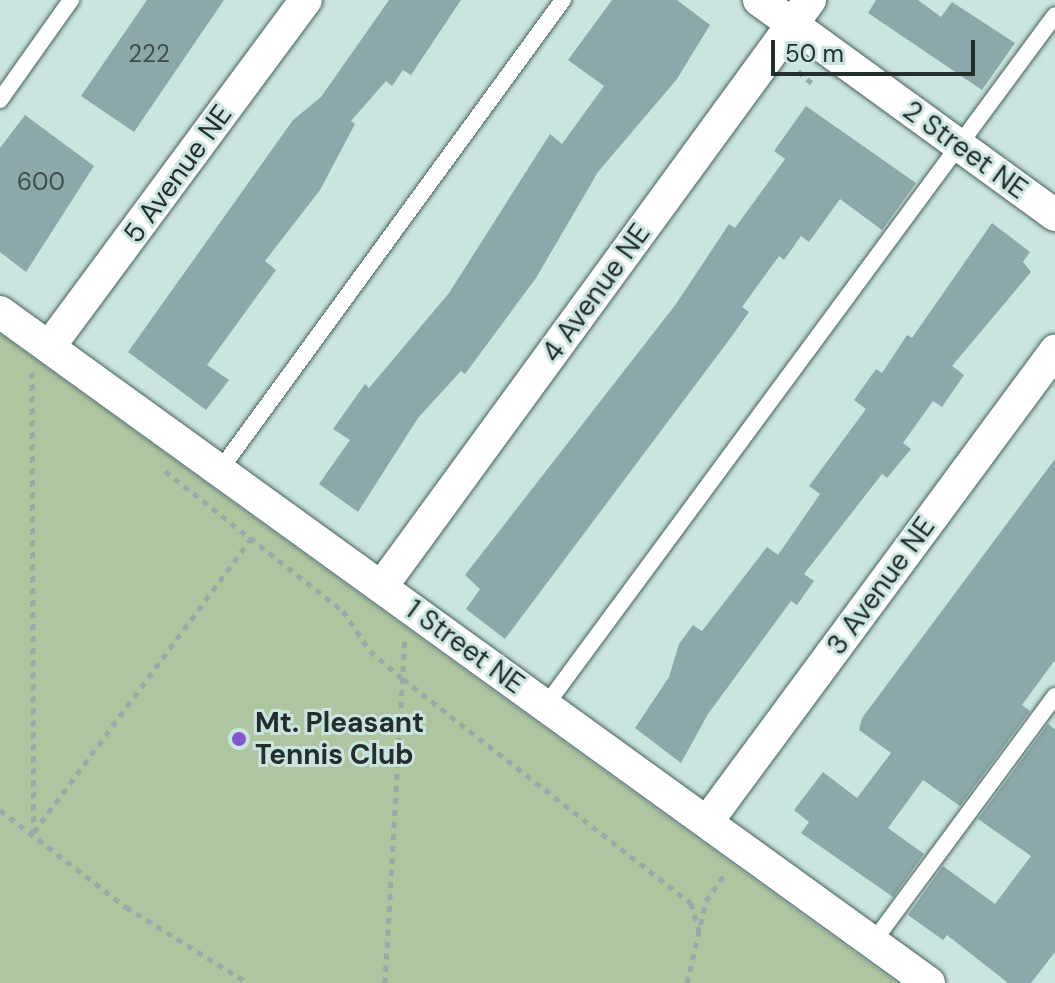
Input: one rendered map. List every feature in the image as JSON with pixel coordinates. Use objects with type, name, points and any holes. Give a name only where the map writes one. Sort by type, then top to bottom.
[{"type":"street","name":"5 Avenue NE","points":[[41,360],[306,0]]},
{"type":"street","name":"2 Street NE","points":[[759,0],[801,12],[959,146],[1055,215]]},
{"type":"street","name":"4 Avenue NE","points":[[382,586],[801,12]]},
{"type":"street","name":"1 Street NE","points":[[0,312],[41,360],[220,470],[929,983]]},
{"type":"street","name":"3 Avenue NE","points":[[707,822],[1055,351]]},
{"type":"lane","points":[[0,100],[71,0]]},
{"type":"lane","points":[[220,470],[563,0]]},
{"type":"lane","points":[[546,705],[1055,15]]},
{"type":"lane","points":[[873,942],[1055,696]]},
{"type":"path","points":[[798,71],[814,85]]},
{"type":"path","points":[[34,833],[41,360]]},
{"type":"path","points":[[34,833],[252,537],[343,611],[370,651],[403,679],[691,903],[699,931]]},
{"type":"path","points":[[385,983],[406,623],[416,611]]},
{"type":"path","points":[[0,810],[34,833],[126,907],[248,983]]},
{"type":"path","points":[[687,983],[706,901],[743,848]]},
{"type":"green space","points":[[0,334],[897,983],[0,983]]},
{"type":"building","points":[[147,0],[224,0],[134,132],[81,96]]},
{"type":"building","points":[[389,0],[461,0],[411,75],[403,70],[392,86],[386,81],[351,121],[355,124],[320,190],[265,261],[276,270],[207,365],[229,380],[206,410],[128,352],[293,120],[321,97]]},
{"type":"building","points":[[612,0],[677,0],[710,25],[677,79],[598,172],[536,278],[465,374],[461,371],[418,418],[358,512],[319,484],[350,440],[333,429],[365,384],[369,388],[449,293],[550,134],[562,144],[604,86],[568,60]]},
{"type":"building","points":[[876,0],[918,0],[941,17],[952,2],[1015,43],[982,90],[868,13]]},
{"type":"building","points":[[806,106],[916,183],[882,230],[840,199],[809,242],[801,236],[784,260],[779,256],[742,307],[749,312],[732,336],[505,639],[466,609],[480,589],[465,575],[676,304],[729,224],[735,228],[785,159],[774,151]]},
{"type":"building","points":[[25,115],[94,166],[26,272],[0,252],[0,148]]},
{"type":"building","points":[[992,223],[1030,252],[1023,262],[1031,272],[952,366],[964,375],[942,407],[933,401],[903,443],[911,449],[887,478],[882,474],[804,574],[814,581],[797,605],[791,601],[708,714],[681,763],[635,728],[669,677],[679,644],[693,625],[702,631],[767,547],[778,555],[820,494],[809,486],[866,409],[854,400],[876,369],[882,373],[907,335],[912,338]]},
{"type":"building","points":[[1055,459],[1055,660],[1022,705],[1030,711],[960,806],[923,780],[888,828],[924,854],[893,897],[801,833],[809,822],[794,810],[823,772],[857,798],[891,753],[859,730],[862,718]]},
{"type":"building","points":[[1048,724],[1055,729],[1055,952],[1031,983],[1008,983],[947,935],[943,940],[908,915],[943,866],[995,904],[1031,856],[978,819]]},
{"type":"place","name":"Mt. Pleasant Tennis Club","points":[[239,739]]}]
